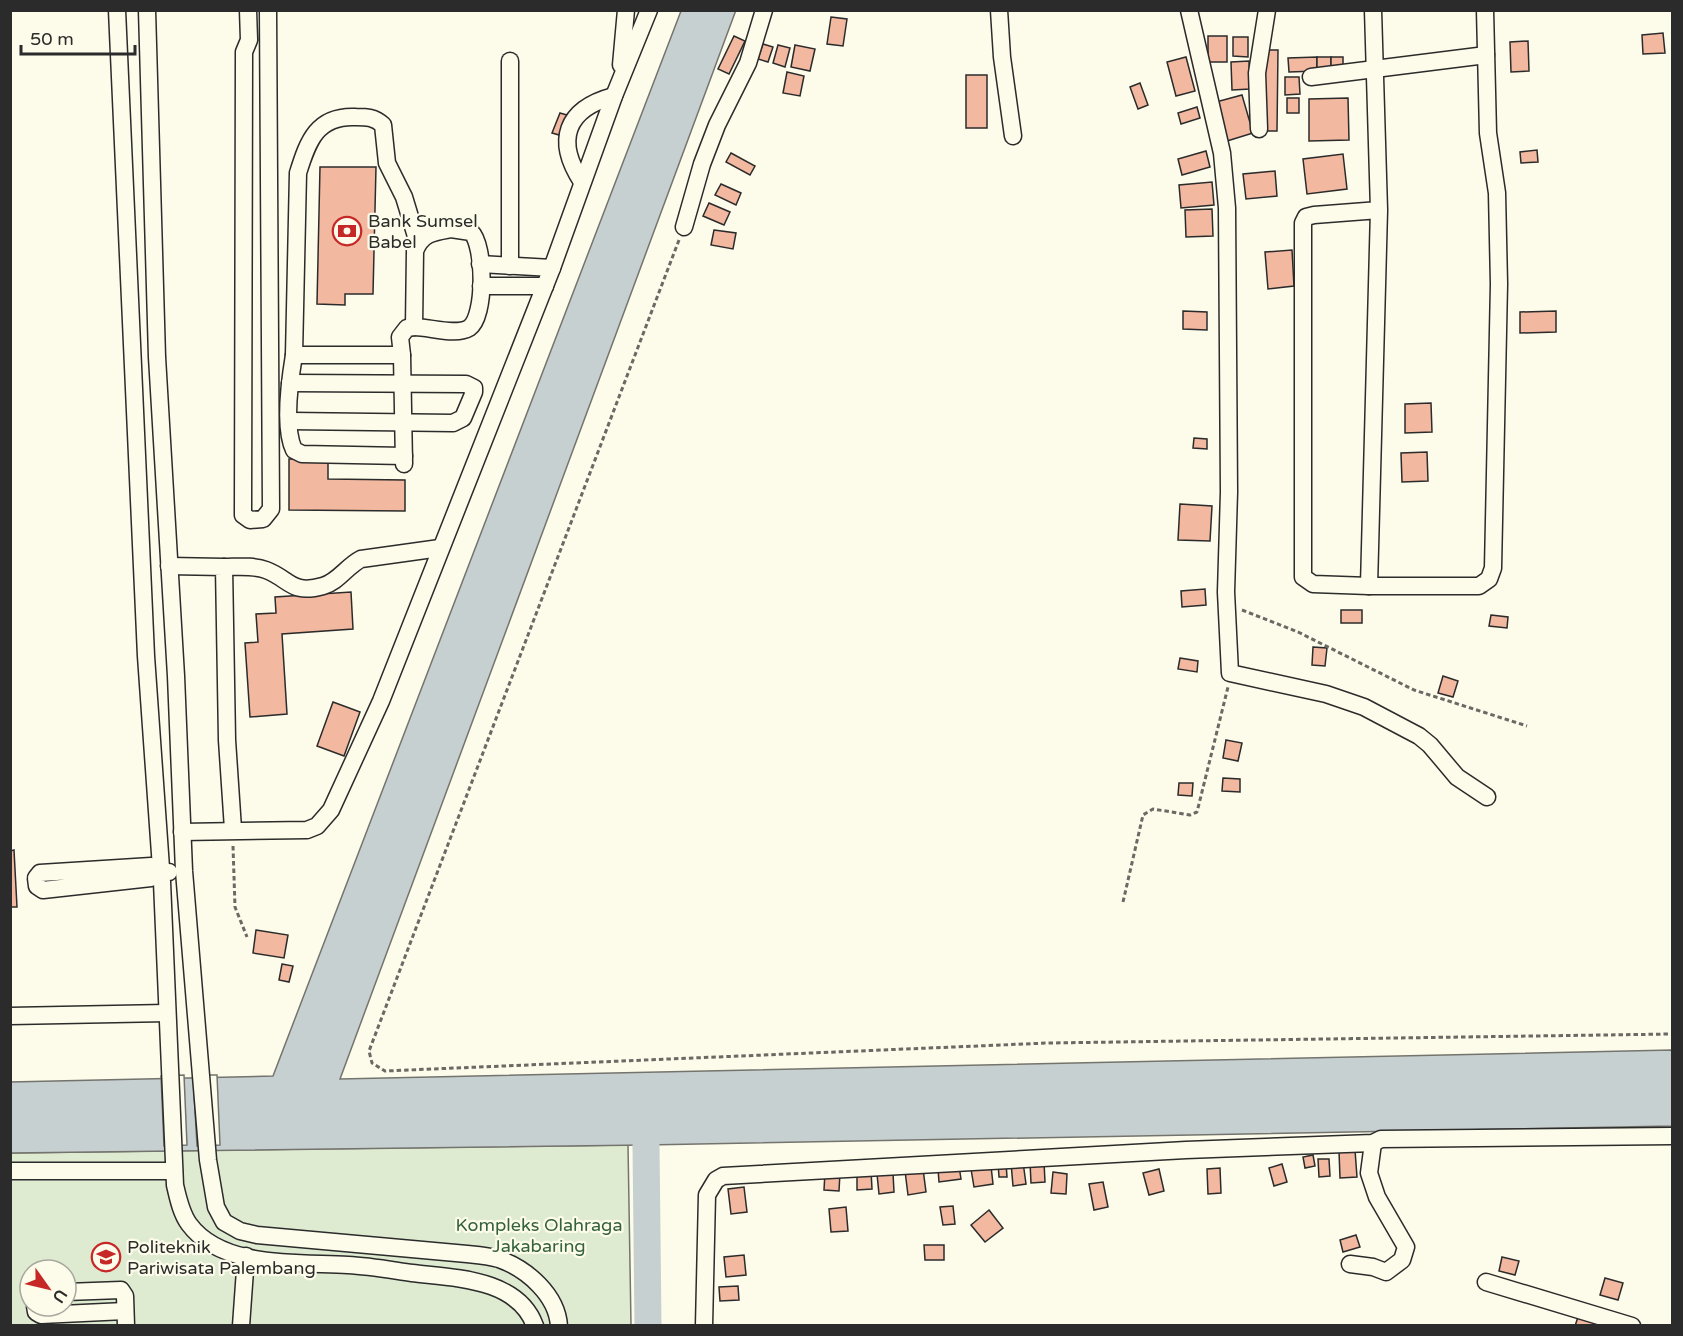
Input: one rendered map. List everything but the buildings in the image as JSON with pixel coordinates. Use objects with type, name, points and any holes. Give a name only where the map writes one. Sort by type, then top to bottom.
[{"type":"street","points":[[117,10],[146,656],[161,872],[174,1164],[182,1210],[189,1224],[207,1240],[246,1256],[262,1261],[351,1265],[466,1279],[509,1294],[525,1308],[535,1326]]},
{"type":"street","points":[[147,10],[157,357],[184,871],[208,1160],[216,1208],[224,1222],[240,1231],[257,1235],[467,1254],[500,1260],[538,1282],[550,1299],[559,1326]]},
{"type":"street","points":[[248,10],[249,40],[244,52],[242,170],[243,515],[250,520],[263,519],[271,509],[268,10]]},
{"type":"street","points":[[617,88],[626,10]]},
{"type":"street","points":[[182,832],[307,830],[324,820],[381,700],[552,268],[617,88],[649,10]]},
{"type":"street","points":[[684,227],[702,164],[717,125],[748,63],[765,10]]},
{"type":"street","points":[[999,10],[1002,57],[1013,136]]},
{"type":"street","points":[[1189,10],[1222,153],[1227,208],[1229,492],[1226,604],[1232,675],[1326,694],[1364,707],[1419,736],[1430,745],[1457,777],[1487,797]]},
{"type":"street","points":[[1259,129],[1257,73],[1267,10]]},
{"type":"street","points":[[1370,586],[1379,210],[1373,10]]},
{"type":"street","points":[[1379,210],[1314,215],[1306,217],[1303,223],[1303,577],[1313,584],[1479,586],[1485,584],[1492,574],[1496,503],[1499,284],[1497,193],[1488,133],[1485,10]]},
{"type":"street","points":[[1311,77],[1486,55]]},
{"type":"street","points":[[510,61],[510,266]]},
{"type":"street","points":[[582,182],[570,164],[566,150],[567,135],[586,106],[617,88]]},
{"type":"street","points":[[414,327],[415,251],[418,243],[429,233],[451,229],[471,232],[479,246],[481,286],[477,320],[466,330],[414,327],[407,328],[400,337],[404,460],[297,453],[292,447],[290,383],[294,355],[298,173],[304,152],[319,129],[330,120],[342,116],[370,117],[382,125],[386,132],[387,163],[404,198],[418,243]]},
{"type":"street","points":[[242,170],[270,170]]},
{"type":"street","points":[[480,264],[552,268]]},
{"type":"street","points":[[481,286],[545,286]]},
{"type":"street","points":[[294,355],[402,354]]},
{"type":"street","points":[[290,383],[466,384],[474,388],[466,413],[459,420],[290,421]]},
{"type":"street","points":[[243,400],[271,400]]},
{"type":"street","points":[[169,566],[258,567],[268,570],[296,588],[312,588],[331,583],[361,559],[440,548]]},
{"type":"street","points":[[224,567],[227,740],[233,830]]},
{"type":"street","points":[[161,872],[151,866],[40,873],[36,878],[38,886],[43,890],[151,878],[161,872],[184,871]]},
{"type":"street","points":[[10,1016],[167,1013]]},
{"type":"street","points":[[704,1326],[707,1195],[716,1180],[723,1176],[1179,1150],[1373,1143],[1381,1139],[1672,1136]]},
{"type":"street","points":[[1350,1264],[1386,1272],[1402,1260],[1406,1247],[1377,1197],[1369,1173],[1373,1143]]},
{"type":"street","points":[[10,1170],[174,1164]]},
{"type":"street","points":[[241,1326],[246,1256]]},
{"type":"street","points":[[1486,1282],[1632,1326]]},
{"type":"street","points":[[78,1291],[117,1289],[125,1296],[125,1318],[78,1316]]},
{"type":"path","points":[[684,227],[369,1051],[372,1063],[385,1071],[1048,1043],[1672,1034]]},
{"type":"path","points":[[1226,604],[1298,632],[1423,694],[1527,726]]},
{"type":"path","points":[[1123,902],[1143,815],[1153,809],[1190,815],[1197,812],[1228,696],[1228,684]]},
{"type":"path","points":[[233,830],[235,907],[247,938]]},
{"type":"green space","name":"Kompleks Olahraga Jakabaring","points":[[628,1145],[631,1325],[11,1325],[10,1153]]},
{"type":"shaded area","points":[[736,10],[340,1079],[1672,1050],[1672,1126],[646,1145],[11,1153],[10,1082],[273,1076],[681,11]]},
{"type":"pier","points":[[184,1075],[187,1145],[164,1146],[161,1076]]},
{"type":"pier","points":[[193,1075],[217,1075],[220,1145],[197,1146]]},
{"type":"waterway","points":[[646,1145],[648,1326]]},
{"type":"place","name":"Bank Sumsel Babel","points":[[347,231]]},
{"type":"place","name":"Politeknik Pariwisata Palembang","points":[[106,1257]]}]
